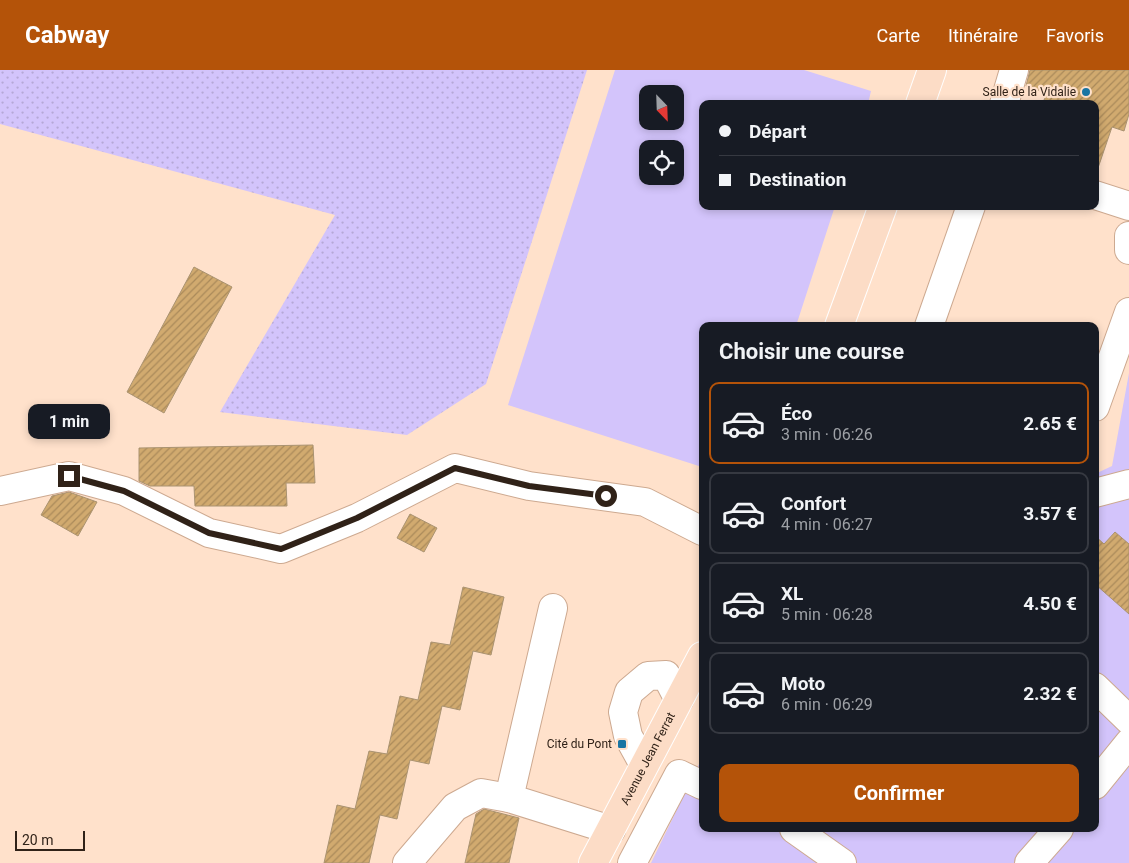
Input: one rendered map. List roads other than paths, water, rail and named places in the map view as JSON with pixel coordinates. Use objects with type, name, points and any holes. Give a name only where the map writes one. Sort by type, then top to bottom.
[{"type":"main road","points":[[921,100],[932,70]]},
{"type":"main road","points":[[840,322],[882,210]]},
{"type":"main road","name":"Avenue Jean Ferrat","points":[[593,863],[699,662]]},
{"type":"street","points":[[1005,100],[1014,70]]},
{"type":"street","points":[[1099,195],[1129,206]]},
{"type":"street","points":[[929,322],[970,210]]},
{"type":"street","points":[[1129,236],[1129,250]]},
{"type":"street","points":[[1099,396],[1129,312]]},
{"type":"street","points":[[0,491],[69,476],[124,491],[209,533],[281,549],[357,518],[455,468],[529,486],[645,502],[699,529]]},
{"type":"street","points":[[1099,492],[1129,484]]},
{"type":"street","points":[[509,798],[553,608]]},
{"type":"street","points":[[644,765],[628,736],[623,712],[629,692],[648,676],[666,675],[679,700]]},
{"type":"street","points":[[1099,691],[1129,720]]},
{"type":"street","points":[[1099,780],[1129,743]]},
{"type":"street","points":[[632,863],[679,774],[699,784]]},
{"type":"street","points":[[408,863],[455,807],[480,793],[509,798],[611,830]]},
{"type":"street","points":[[798,832],[842,863]]},
{"type":"street","points":[[1029,863],[1056,832]]},
{"type":"place","name":"Salle de la Vidalie","points":[[1086,92]]},
{"type":"place","name":"Cité du Pont","points":[[622,744]]}]
